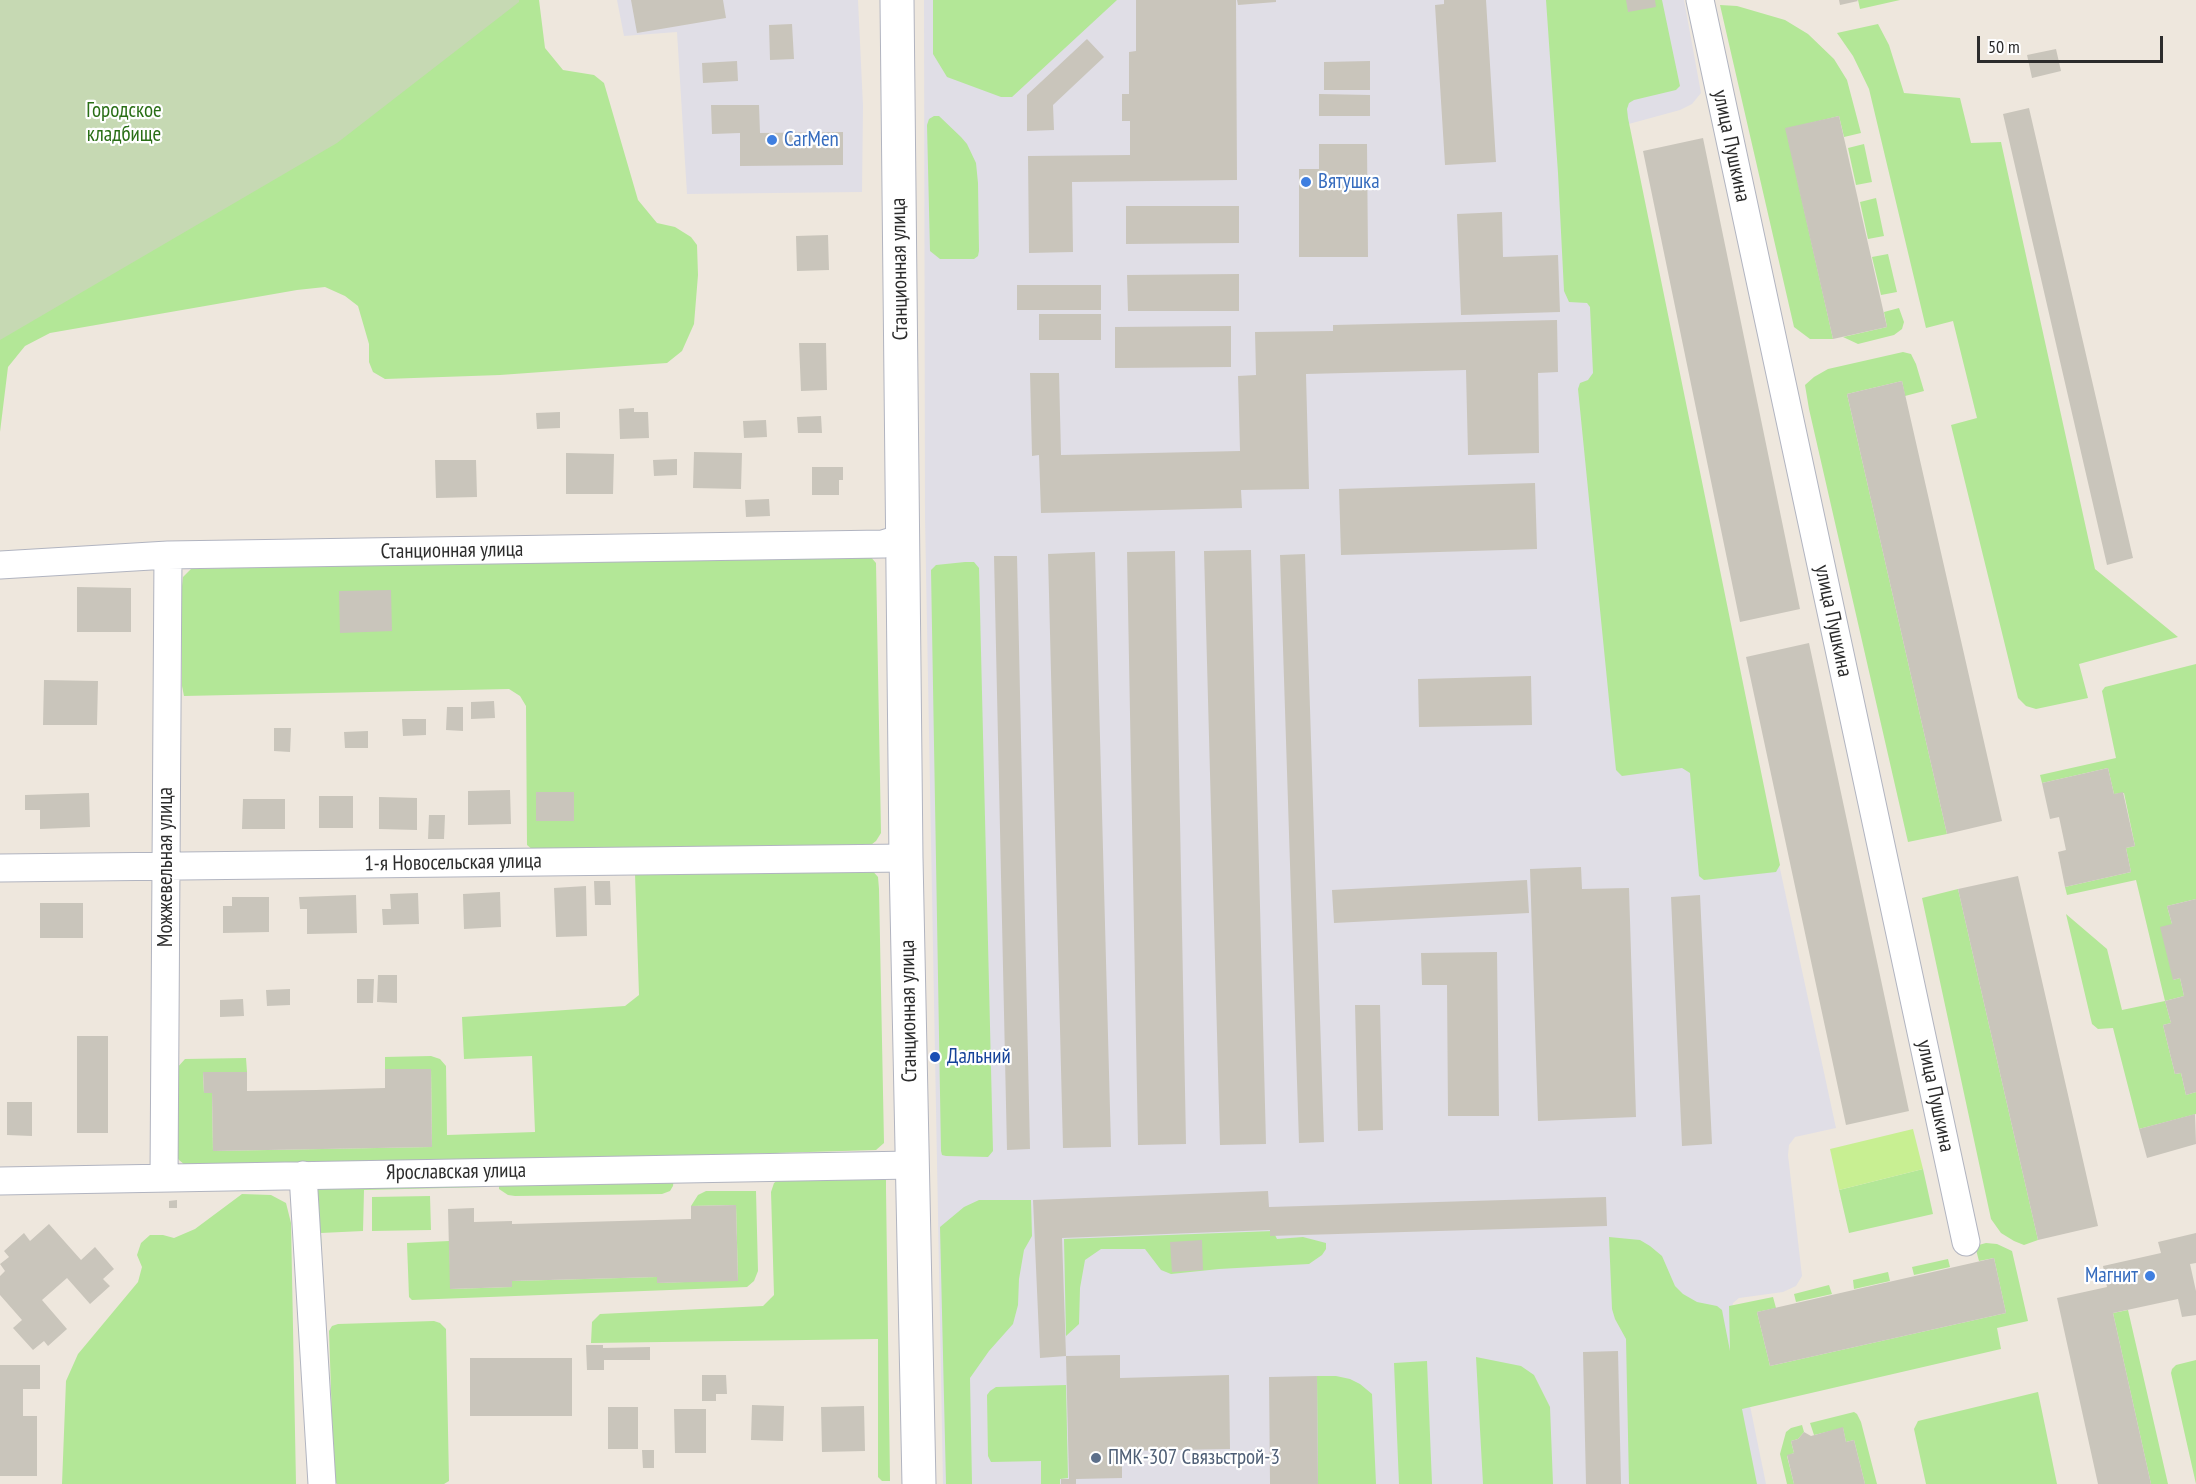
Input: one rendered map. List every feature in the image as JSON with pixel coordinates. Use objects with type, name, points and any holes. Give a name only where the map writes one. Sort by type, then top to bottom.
[{"type":"street","name":"Станционная улица","points":[[897,0],[906,858],[919,1484]]},
{"type":"street","name":"улица Пушкина","points":[[1700,0],[1966,1242]]},
{"type":"street","name":"Станционная улица","points":[[0,565],[168,555],[872,544],[903,538]]},
{"type":"street","name":"Можжевельная улица","points":[[164,1178],[168,555]]},
{"type":"street","name":"1-я Новосельская улица","points":[[0,868],[906,858]]},
{"type":"street","name":"Ярославская улица","points":[[0,1181],[912,1165]]},
{"type":"street","points":[[303,1175],[322,1484]]},
{"type":"shaded area","points":[[617,0],[858,0],[863,106],[862,192],[687,194],[677,32],[624,36]]},
{"type":"shaded area","points":[[924,0],[1684,0],[1701,93],[1692,104],[1680,110],[1625,125],[1621,132],[1836,1128],[1795,1137],[1789,1145],[1788,1155],[1802,1276],[1796,1286],[1783,1292],[1739,1298],[1733,1303],[1731,1313],[1766,1484],[943,1484],[925,518]]},
{"type":"green space","points":[[0,0],[539,0],[545,48],[563,70],[594,75],[604,83],[638,200],[657,223],[675,227],[691,237],[697,245],[698,275],[694,324],[682,351],[667,363],[500,375],[385,379],[373,372],[369,362],[369,344],[358,306],[345,296],[325,287],[297,290],[50,333],[25,346],[8,367],[0,432]]},
{"type":"green space","name":"Городское кладбище","points":[[0,0],[519,0],[519,2],[337,143],[0,340]]},
{"type":"green space","points":[[933,0],[1117,0],[1012,97],[1001,97],[947,77],[933,54]]},
{"type":"green space","points":[[1546,0],[1662,0],[1680,86],[1676,90],[1629,103],[1628,118],[1780,865],[1776,872],[1704,880],[1699,876],[1690,773],[1682,768],[1622,776],[1616,770],[1578,389],[1580,383],[1588,380],[1593,373],[1590,307],[1587,303],[1569,302],[1564,291]]},
{"type":"green space","points":[[1858,0],[1900,0],[1860,9]]},
{"type":"green space","points":[[1720,5],[1737,6],[1785,20],[1808,34],[1834,59],[1847,80],[1861,133],[1844,137],[1839,116],[1786,129],[1833,339],[1810,339],[1794,327]]},
{"type":"green space","points":[[1878,24],[1889,45],[1904,93],[1960,98],[1971,143],[2001,142],[2095,569],[2178,637],[2079,664],[2088,698],[2036,709],[2026,706],[2018,698],[1951,425],[1977,418],[1953,321],[1926,328],[1869,89],[1853,56],[1837,33]]},
{"type":"green space","points":[[939,116],[961,137],[976,163],[979,251],[978,256],[974,259],[940,259],[930,251],[927,125],[929,119]]},
{"type":"green space","points":[[1864,144],[1872,182],[1856,185],[1848,148]]},
{"type":"green space","points":[[1876,198],[1884,236],[1868,239],[1860,202]]},
{"type":"green space","points":[[1888,254],[1897,292],[1881,295],[1872,257]]},
{"type":"green space","points":[[1899,308],[1904,322],[1902,329],[1894,335],[1858,344],[1843,337],[1887,327],[1884,312]]},
{"type":"green space","points":[[1903,352],[1911,354],[1924,391],[1905,396],[1902,381],[1847,394],[1947,834],[1908,842],[1805,385],[1828,369]]},
{"type":"green space","points":[[864,553],[876,563],[881,833],[876,841],[867,848],[533,850],[527,845],[526,706],[520,696],[509,689],[184,696],[182,686],[182,586],[183,577],[191,569]]},
{"type":"green space","points":[[974,562],[979,568],[993,1151],[988,1157],[946,1156],[942,1155],[941,1151],[931,570],[936,565]]},
{"type":"green space","points":[[2196,664],[2196,899],[2167,906],[2172,924],[2173,980],[2180,978],[2184,996],[2165,1001],[2136,880],[2067,895],[2065,887],[2131,872],[2126,848],[2135,846],[2124,793],[2114,794],[2108,768],[2042,783],[2040,775],[2116,758],[2102,691],[2105,687]]},
{"type":"green space","points":[[870,868],[878,877],[879,889],[884,1143],[876,1150],[540,1160],[185,1165],[174,1153],[176,1069],[185,1059],[246,1058],[247,1072],[203,1073],[204,1093],[212,1093],[213,1151],[432,1147],[431,1069],[385,1069],[385,1057],[431,1056],[440,1059],[446,1066],[447,1135],[535,1132],[532,1056],[464,1059],[462,1017],[625,1006],[639,995],[635,874]]},
{"type":"green space","points":[[1958,889],[2038,1240],[2024,1245],[2001,1233],[1991,1219],[1922,898]]},
{"type":"green space","points":[[2066,914],[2107,949],[2122,1010],[2165,1001],[2171,1023],[2163,1025],[2175,1074],[2181,1073],[2186,1095],[2196,1092],[2196,1114],[2139,1129],[2113,1028],[2098,1029],[2092,1024]]},
{"type":"green space","points":[[1913,1129],[1923,1169],[1839,1190],[1830,1149]]},
{"type":"green space","points":[[1923,1169],[1933,1214],[1849,1233],[1839,1190]]},
{"type":"green space","points":[[883,1174],[886,1180],[890,1481],[882,1481],[878,1477],[878,1339],[591,1343],[592,1322],[600,1314],[763,1306],[774,1295],[771,1192],[774,1183],[781,1178]]},
{"type":"green space","points":[[674,1177],[670,1191],[662,1194],[515,1196],[508,1195],[499,1189],[499,1180]]},
{"type":"green space","points":[[478,1179],[486,1187],[364,1190],[363,1231],[321,1233],[323,1299],[315,1187]]},
{"type":"green space","points":[[706,1191],[756,1191],[758,1271],[754,1281],[747,1287],[412,1300],[409,1297],[407,1243],[449,1241],[451,1289],[512,1287],[512,1281],[657,1277],[657,1283],[738,1280],[736,1205],[691,1206],[698,1195]]},
{"type":"green space","points":[[242,1194],[271,1195],[286,1203],[291,1223],[296,1484],[62,1484],[66,1381],[78,1354],[138,1282],[142,1267],[137,1255],[141,1243],[150,1235],[174,1238],[195,1229]]},
{"type":"green space","points":[[430,1196],[431,1230],[372,1231],[372,1197]]},
{"type":"green space","points":[[979,1200],[1031,1200],[1032,1236],[1024,1250],[1019,1279],[1018,1305],[1013,1324],[989,1351],[970,1378],[972,1484],[946,1484],[940,1227],[964,1207]]},
{"type":"green space","points":[[1273,1231],[1277,1239],[1303,1237],[1326,1243],[1326,1249],[1322,1255],[1309,1264],[1171,1274],[1161,1270],[1145,1249],[1101,1249],[1085,1260],[1080,1288],[1079,1324],[1066,1336],[1064,1239]]},
{"type":"green space","points":[[1609,1237],[1640,1240],[1650,1246],[1662,1256],[1675,1286],[1683,1294],[1697,1302],[1717,1306],[1722,1310],[1730,1351],[1729,1306],[1773,1297],[1776,1308],[1757,1312],[1770,1366],[2006,1313],[1994,1258],[1979,1261],[1975,1246],[1986,1243],[1997,1244],[2012,1251],[2028,1321],[1997,1328],[2001,1349],[1742,1409],[1757,1484],[1629,1484],[1626,1339],[1612,1309]]},
{"type":"green space","points":[[1948,1259],[1950,1267],[1914,1275],[1912,1267]]},
{"type":"green space","points":[[1888,1272],[1890,1281],[1854,1289],[1853,1280]]},
{"type":"green space","points":[[1829,1285],[1832,1294],[1796,1302],[1794,1294]]},
{"type":"green space","points":[[2128,1310],[2168,1484],[2151,1484],[2113,1313]]},
{"type":"green space","points":[[434,1321],[446,1329],[449,1481],[444,1484],[337,1484],[334,1479],[329,1331],[332,1326],[338,1324]]},
{"type":"green space","points":[[1476,1357],[1521,1366],[1534,1375],[1550,1407],[1553,1484],[1483,1484]]},
{"type":"green space","points":[[2196,1360],[2196,1484],[2171,1373],[2176,1365]]},
{"type":"green space","points":[[1427,1361],[1432,1484],[1399,1484],[1394,1363]]},
{"type":"green space","points":[[1317,1376],[1350,1379],[1372,1394],[1376,1484],[1318,1484]]},
{"type":"green space","points":[[1066,1385],[1068,1478],[1060,1479],[1060,1484],[1041,1484],[1041,1461],[991,1462],[988,1456],[987,1395],[990,1391],[996,1387]]},
{"type":"green space","points":[[2038,1392],[2057,1484],[1926,1484],[1914,1429],[1918,1421]]},
{"type":"green space","points":[[1854,1412],[1861,1422],[1877,1484],[1865,1484],[1854,1440],[1846,1442],[1843,1428],[1814,1435],[1810,1423]]},
{"type":"green space","points":[[1802,1425],[1804,1432],[1798,1439],[1791,1441],[1794,1453],[1787,1456],[1794,1484],[1787,1484],[1780,1454],[1786,1432]]},
{"type":"building","points":[[631,0],[723,0],[726,18],[637,33]]},
{"type":"building","points":[[1136,0],[1236,0],[1237,180],[1072,182],[1073,252],[1029,253],[1028,156],[1130,155],[1130,121],[1122,121],[1122,94],[1129,94],[1129,52],[1136,51]]},
{"type":"building","points":[[1237,0],[1276,0],[1276,2],[1238,5]]},
{"type":"building","points":[[1444,0],[1486,0],[1496,162],[1445,165],[1435,5],[1444,4]]},
{"type":"building","points":[[1626,0],[1655,0],[1656,7],[1628,12]]},
{"type":"building","points":[[1839,0],[1857,0],[1858,1],[1840,5]]},
{"type":"building","points":[[792,24],[794,59],[770,60],[769,25]]},
{"type":"building","points":[[1087,39],[1104,57],[1053,105],[1054,130],[1027,131],[1027,95]]},
{"type":"building","points":[[2056,49],[2061,71],[2032,78],[2027,55]]},
{"type":"building","points":[[737,61],[738,81],[703,83],[702,63]]},
{"type":"building","points":[[1370,61],[1370,90],[1324,90],[1324,62]]},
{"type":"building","points":[[1319,94],[1370,95],[1370,116],[1319,116]]},
{"type":"building","points":[[711,105],[759,105],[760,133],[843,132],[843,165],[740,166],[740,133],[712,134]]},
{"type":"building","points":[[2029,108],[2133,558],[2107,565],[2003,114]]},
{"type":"building","points":[[1839,116],[1887,327],[1833,339],[1785,128]]},
{"type":"building","points":[[1703,138],[1800,609],[1740,622],[1643,151]]},
{"type":"building","points":[[1319,144],[1367,144],[1368,257],[1299,257],[1299,169],[1319,169]]},
{"type":"building","points":[[1126,206],[1239,206],[1239,243],[1126,244]]},
{"type":"building","points":[[1502,212],[1503,257],[1558,255],[1560,312],[1461,315],[1457,214]]},
{"type":"building","points":[[828,235],[829,270],[797,271],[796,236]]},
{"type":"building","points":[[1239,274],[1239,311],[1128,311],[1127,275]]},
{"type":"building","points":[[1017,285],[1101,285],[1101,310],[1017,310]]},
{"type":"building","points":[[1039,314],[1101,314],[1101,340],[1039,340]]},
{"type":"building","points":[[1557,320],[1558,372],[1538,373],[1539,453],[1468,455],[1466,370],[1306,374],[1309,489],[1241,490],[1242,508],[1041,513],[1039,455],[1032,456],[1030,373],[1059,373],[1061,455],[1240,451],[1238,376],[1256,375],[1255,332],[1333,331],[1333,325]]},
{"type":"building","points":[[1231,326],[1231,367],[1115,368],[1115,327]]},
{"type":"building","points":[[799,343],[826,343],[827,390],[801,391]]},
{"type":"building","points":[[1902,381],[2002,821],[1947,834],[1847,394]]},
{"type":"building","points":[[634,408],[634,412],[648,412],[649,438],[620,439],[619,409]]},
{"type":"building","points":[[560,412],[560,428],[537,429],[536,413]]},
{"type":"building","points":[[821,416],[822,433],[798,433],[797,417]]},
{"type":"building","points":[[766,420],[767,437],[744,438],[743,421]]},
{"type":"building","points":[[694,452],[742,453],[741,489],[693,488]]},
{"type":"building","points":[[566,453],[614,454],[613,494],[566,494]]},
{"type":"building","points":[[677,459],[677,475],[654,476],[653,460]]},
{"type":"building","points":[[435,460],[476,460],[477,497],[436,498]]},
{"type":"building","points":[[812,467],[843,467],[843,480],[839,480],[839,495],[812,495]]},
{"type":"building","points":[[1535,483],[1537,549],[1341,555],[1339,489]]},
{"type":"building","points":[[769,499],[770,516],[746,517],[745,500]]},
{"type":"building","points":[[1251,550],[1266,1144],[1220,1145],[1204,551]]},
{"type":"building","points":[[1175,551],[1186,1144],[1138,1145],[1127,552]]},
{"type":"building","points":[[1095,552],[1111,1147],[1063,1148],[1048,554]]},
{"type":"building","points":[[1305,554],[1324,1142],[1299,1143],[1280,555]]},
{"type":"building","points":[[994,556],[1017,556],[1030,1149],[1007,1150]]},
{"type":"building","points":[[77,587],[131,588],[131,632],[77,632]]},
{"type":"building","points":[[391,590],[392,631],[340,633],[339,591]]},
{"type":"building","points":[[1809,643],[1909,1111],[1846,1125],[1746,657]]},
{"type":"building","points":[[1531,676],[1532,725],[1419,727],[1418,679]]},
{"type":"building","points":[[44,680],[98,681],[97,725],[43,725]]},
{"type":"building","points":[[494,701],[495,718],[471,719],[471,702]]},
{"type":"building","points":[[447,707],[463,707],[463,731],[446,730]]},
{"type":"building","points":[[402,719],[426,719],[426,735],[403,736]]},
{"type":"building","points":[[274,728],[291,728],[290,752],[274,751]]},
{"type":"building","points":[[368,731],[368,748],[345,748],[344,732]]},
{"type":"building","points":[[2108,768],[2114,794],[2123,792],[2135,846],[2126,848],[2131,872],[2065,887],[2058,852],[2066,850],[2059,817],[2050,819],[2042,783]]},
{"type":"building","points":[[510,790],[511,824],[468,825],[468,791]]},
{"type":"building","points":[[536,792],[574,792],[574,821],[536,821]]},
{"type":"building","points":[[89,793],[90,827],[40,829],[40,810],[25,810],[25,795]]},
{"type":"building","points":[[319,796],[353,796],[353,828],[319,828]]},
{"type":"building","points":[[379,797],[417,798],[417,830],[379,829]]},
{"type":"building","points":[[243,799],[285,799],[285,829],[242,829]]},
{"type":"building","points":[[429,815],[445,815],[444,839],[428,839]]},
{"type":"building","points":[[1581,867],[1582,889],[1629,888],[1636,1117],[1538,1121],[1530,869]]},
{"type":"building","points":[[2018,876],[2098,1226],[2038,1240],[1958,889]]},
{"type":"building","points":[[1527,880],[1529,913],[1334,923],[1332,890]]},
{"type":"building","points":[[594,881],[610,881],[611,905],[595,905]]},
{"type":"building","points":[[586,886],[587,936],[556,937],[554,888]]},
{"type":"building","points":[[500,892],[501,927],[464,929],[463,894]]},
{"type":"building","points":[[418,893],[419,924],[383,925],[382,909],[391,909],[390,894]]},
{"type":"building","points":[[356,895],[357,933],[307,934],[307,909],[300,909],[299,897]]},
{"type":"building","points":[[1700,895],[1712,1144],[1682,1146],[1671,897]]},
{"type":"building","points":[[232,897],[269,897],[269,932],[223,933],[223,906],[232,906]]},
{"type":"building","points":[[2196,899],[2196,1092],[2186,1095],[2181,1073],[2175,1074],[2163,1025],[2171,1023],[2165,1001],[2184,996],[2180,978],[2173,980],[2160,927],[2172,924],[2167,906]]},
{"type":"building","points":[[40,903],[83,903],[83,938],[40,938]]},
{"type":"building","points":[[1497,952],[1499,1116],[1448,1116],[1447,985],[1422,985],[1421,953]]},
{"type":"building","points":[[378,975],[397,975],[397,1003],[377,1002]]},
{"type":"building","points":[[357,979],[374,979],[373,1003],[357,1003]]},
{"type":"building","points":[[290,989],[290,1005],[267,1006],[266,990]]},
{"type":"building","points":[[243,999],[244,1016],[220,1017],[220,1000]]},
{"type":"building","points":[[1355,1005],[1380,1005],[1383,1130],[1358,1131]]},
{"type":"building","points":[[77,1036],[108,1036],[108,1133],[77,1133]]},
{"type":"building","points":[[385,1069],[431,1069],[432,1147],[213,1151],[212,1093],[204,1093],[203,1072],[247,1072],[247,1091],[316,1090],[385,1088]]},
{"type":"building","points":[[7,1102],[32,1102],[32,1136],[7,1135]]},
{"type":"building","points":[[2195,1114],[2196,1144],[2147,1158],[2139,1129]]},
{"type":"building","points":[[1268,1191],[1269,1207],[1606,1197],[1607,1226],[1270,1236],[1270,1230],[1062,1238],[1066,1356],[1040,1358],[1033,1200]]},
{"type":"building","points":[[177,1200],[177,1208],[169,1208],[169,1201]]},
{"type":"building","points":[[736,1205],[738,1281],[657,1283],[657,1277],[512,1281],[512,1287],[450,1289],[448,1209],[474,1208],[474,1222],[512,1221],[512,1224],[691,1219],[691,1206]]},
{"type":"building","points":[[49,1224],[81,1260],[95,1247],[114,1269],[103,1279],[110,1286],[90,1304],[67,1278],[42,1300],[67,1329],[48,1346],[44,1341],[33,1350],[13,1328],[22,1320],[0,1295],[0,1276],[5,1271],[0,1264],[9,1257],[4,1251],[24,1233],[30,1241]]},
{"type":"building","points":[[2196,1233],[2196,1263],[2190,1264],[2196,1291],[2196,1315],[2182,1317],[2178,1299],[2113,1313],[2151,1484],[2098,1484],[2057,1298],[2107,1287],[2103,1266],[2161,1253],[2158,1242]]},
{"type":"building","points":[[1202,1240],[1203,1270],[1172,1272],[1170,1242]]},
{"type":"building","points":[[1994,1258],[2006,1313],[1770,1366],[1757,1312]]},
{"type":"building","points":[[586,1345],[603,1345],[603,1348],[650,1347],[650,1360],[604,1360],[604,1370],[587,1370]]},
{"type":"building","points":[[1618,1351],[1621,1484],[1586,1484],[1583,1352]]},
{"type":"building","points":[[1120,1355],[1120,1378],[1229,1375],[1230,1449],[1122,1451],[1122,1478],[1076,1479],[1076,1484],[1061,1484],[1061,1479],[1069,1479],[1066,1356]]},
{"type":"building","points":[[470,1358],[572,1358],[572,1416],[470,1416]]},
{"type":"building","points":[[0,1365],[40,1365],[40,1389],[23,1389],[23,1416],[37,1416],[37,1476],[0,1476]]},
{"type":"building","points":[[702,1375],[726,1375],[727,1394],[716,1394],[716,1401],[702,1401]]},
{"type":"building","points":[[1317,1376],[1318,1484],[1270,1484],[1269,1377]]},
{"type":"building","points":[[752,1405],[784,1406],[783,1441],[751,1440]]},
{"type":"building","points":[[864,1406],[865,1451],[822,1452],[821,1407]]},
{"type":"building","points":[[608,1407],[638,1407],[638,1449],[608,1449]]},
{"type":"building","points":[[674,1409],[706,1409],[706,1453],[675,1453]]},
{"type":"building","points":[[1843,1427],[1846,1442],[1854,1440],[1865,1484],[1794,1484],[1787,1455],[1794,1453],[1791,1441],[1798,1439],[1804,1432],[1811,1436]]},
{"type":"building","points":[[642,1450],[654,1450],[654,1468],[643,1468]]},
{"type":"place","name":"CarMen","points":[[772,140]]},
{"type":"place","name":"Вятушка","points":[[1306,182]]},
{"type":"place","name":"Дальний","points":[[935,1057]]},
{"type":"place","name":"Магнит","points":[[2150,1276]]},
{"type":"place","name":"ПМК-307 Связьстрой-3","points":[[1096,1458]]}]
